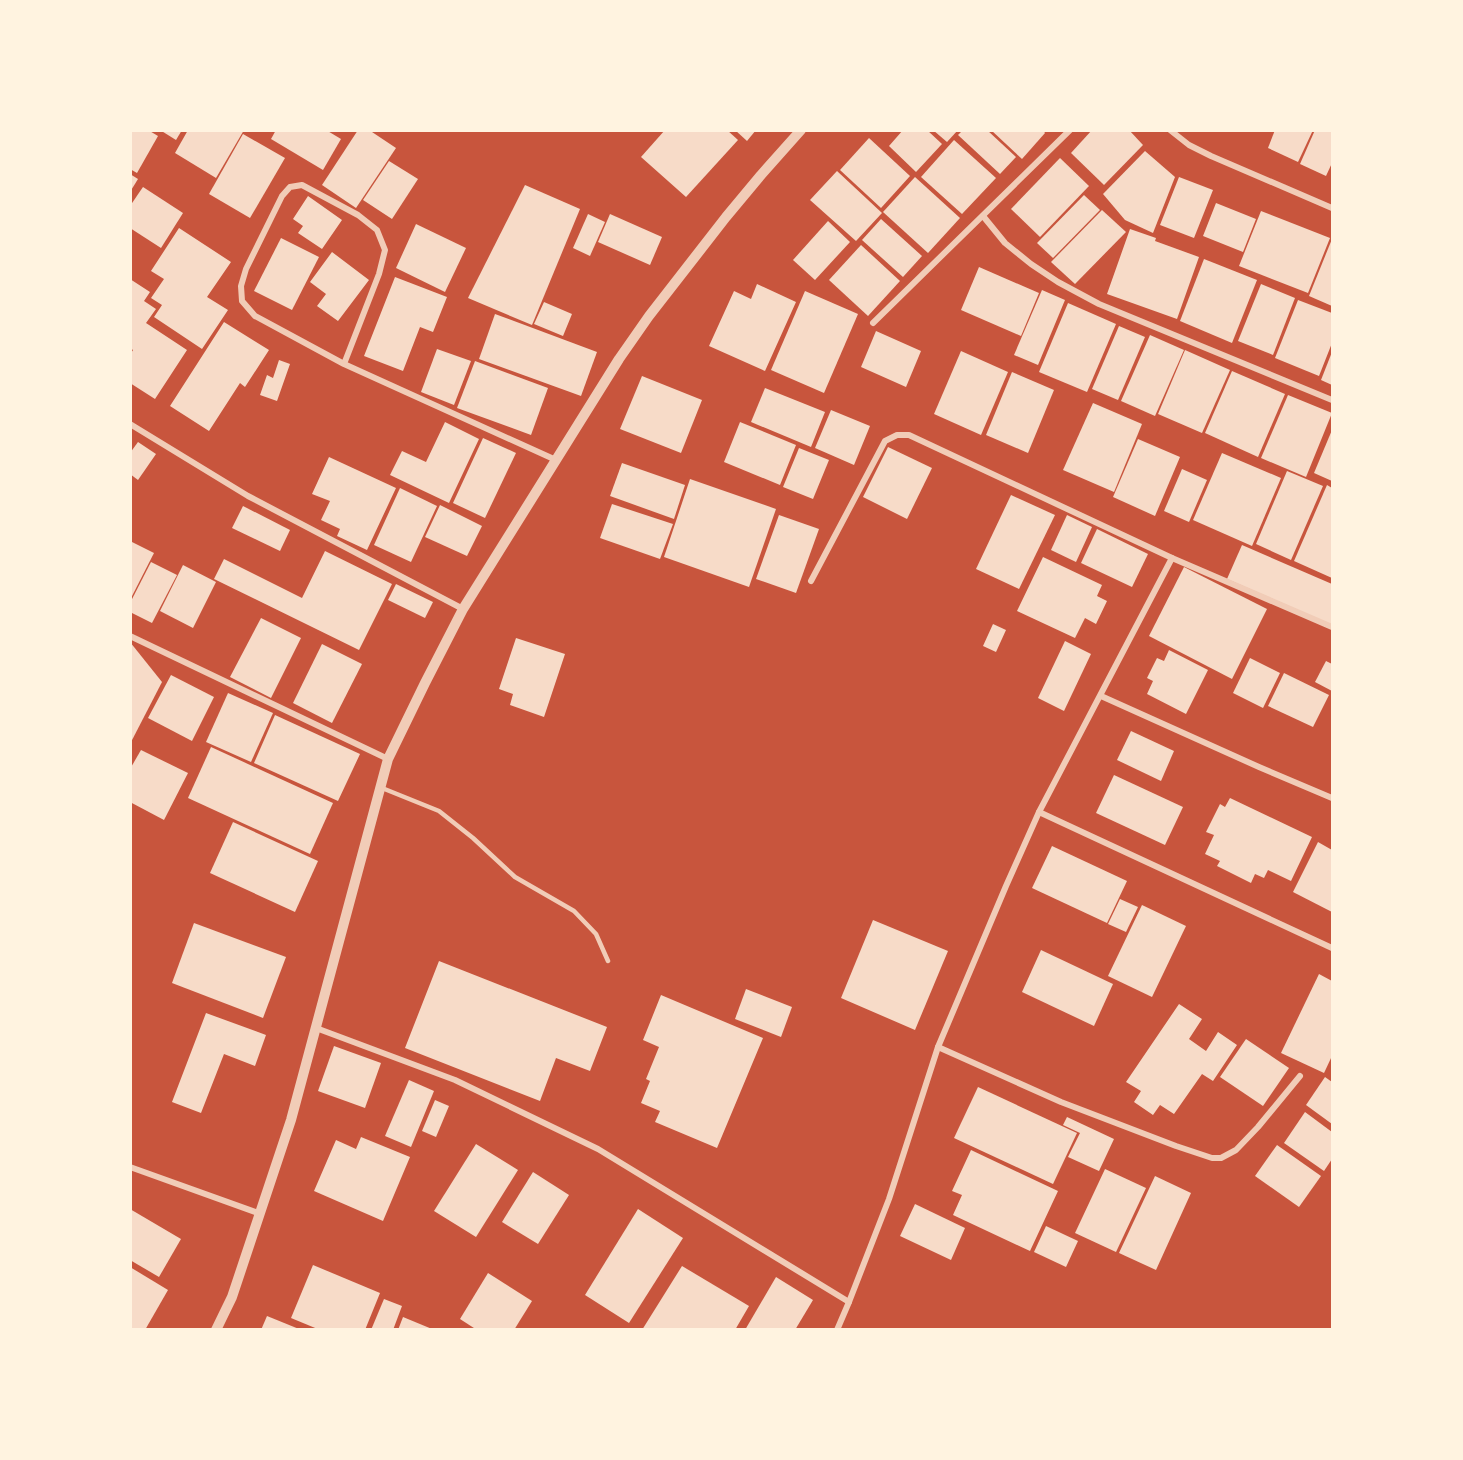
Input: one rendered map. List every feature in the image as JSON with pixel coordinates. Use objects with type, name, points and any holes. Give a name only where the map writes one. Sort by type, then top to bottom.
[{"type":"street","points":[[216,1329],[232,1297],[291,1120],[388,759],[425,683],[463,609],[619,359],[649,316],[726,217],[801,130]]},
{"type":"street","points":[[873,323],[1070,130]]},
{"type":"street","points":[[1170,130],[1189,145],[1210,156],[1332,208]]},
{"type":"street","points":[[344,364],[379,274],[385,250],[377,230],[358,215],[302,185],[290,187],[282,196],[246,269],[241,286],[242,301],[255,316],[344,364],[556,459]]},
{"type":"street","points":[[983,216],[1005,243],[1058,282],[1100,304],[1332,400]]},
{"type":"street","points":[[130,424],[248,496],[463,609]]},
{"type":"street","points":[[812,581],[885,441],[897,435],[909,435],[1172,558],[1332,627]]},
{"type":"street","points":[[837,1329],[889,1199],[938,1047],[1006,886],[1039,812],[1172,558]]},
{"type":"street","points":[[130,636],[388,759]]},
{"type":"street","points":[[1101,696],[1332,798]]},
{"type":"street","points":[[1039,812],[1332,948]]},
{"type":"street","points":[[316,1028],[455,1080],[598,1149],[849,1302]]},
{"type":"street","points":[[938,1047],[1061,1102],[1212,1158],[1221,1158],[1236,1150],[1300,1076]]},
{"type":"street","points":[[130,1167],[261,1214]]},
{"type":"lane","points":[[380,787],[439,811],[473,838],[515,878],[574,911],[596,934],[608,961]]},
{"type":"building","points":[[130,130],[148,130],[158,136],[137,173],[130,169]]},
{"type":"building","points":[[160,130],[182,130],[176,140]]},
{"type":"building","points":[[188,130],[244,130],[216,178],[175,153]]},
{"type":"building","points":[[276,130],[326,130],[341,139],[323,170],[271,139]]},
{"type":"building","points":[[358,130],[369,130],[396,148],[356,208],[322,185]]},
{"type":"building","points":[[665,130],[727,130],[738,140],[686,197],[641,157]]},
{"type":"building","points":[[735,130],[756,130],[747,141]]},
{"type":"building","points":[[903,130],[927,130],[942,144],[916,172],[889,146]]},
{"type":"building","points":[[933,130],[958,130],[947,142]]},
{"type":"building","points":[[963,130],[987,130],[1016,157],[1000,174],[958,135]]},
{"type":"building","points":[[991,130],[1043,130],[1045,133],[1022,159]]},
{"type":"building","points":[[1092,130],[1129,130],[1143,145],[1104,185],[1071,153]]},
{"type":"building","points":[[1275,130],[1313,130],[1298,162],[1268,148]]},
{"type":"building","points":[[1315,130],[1332,130],[1332,163],[1326,176],[1300,164]]},
{"type":"building","points":[[243,134],[285,158],[250,218],[209,194]]},
{"type":"building","points":[[869,138],[910,176],[881,208],[840,170]]},
{"type":"building","points":[[954,140],[996,178],[962,214],[921,177]]},
{"type":"building","points":[[1145,151],[1175,177],[1153,233],[1125,220],[1103,194]]},
{"type":"building","points":[[1060,158],[1089,186],[1040,237],[1011,209]]},
{"type":"building","points":[[389,161],[418,179],[392,219],[363,200]]},
{"type":"building","points":[[837,171],[882,213],[856,241],[810,200]]},
{"type":"building","points":[[130,174],[138,179],[130,192]]},
{"type":"building","points":[[915,177],[960,218],[928,253],[883,212]]},
{"type":"building","points":[[1179,177],[1213,190],[1194,238],[1160,225]]},
{"type":"building","points":[[525,185],[580,209],[532,325],[468,298]]},
{"type":"building","points":[[143,187],[183,213],[161,248],[130,228],[130,206]]},
{"type":"building","points":[[1084,195],[1100,210],[1053,258],[1037,243]]},
{"type":"building","points":[[308,196],[342,220],[322,249],[298,233],[303,226],[293,219]]},
{"type":"building","points":[[1216,203],[1256,219],[1243,252],[1203,236]]},
{"type":"building","points":[[1102,210],[1126,232],[1075,284],[1051,262]]},
{"type":"building","points":[[1261,211],[1330,238],[1308,293],[1239,266]]},
{"type":"building","points":[[588,214],[605,222],[590,256],[573,248]]},
{"type":"building","points":[[610,214],[662,237],[650,265],[598,242]]},
{"type":"building","points":[[881,219],[922,256],[903,277],[862,240]]},
{"type":"building","points":[[828,221],[850,242],[815,280],[793,260]]},
{"type":"building","points":[[416,224],[466,248],[445,292],[396,268]]},
{"type":"building","points":[[179,228],[231,262],[207,297],[228,310],[202,349],[154,317],[162,305],[151,298],[164,279],[151,271]]},
{"type":"building","points":[[1130,229],[1199,257],[1177,319],[1107,294]]},
{"type":"building","points":[[281,238],[319,257],[292,310],[254,291]]},
{"type":"building","points":[[1332,239],[1332,306],[1309,296]]},
{"type":"building","points":[[861,245],[900,281],[868,316],[829,280]]},
{"type":"building","points":[[332,252],[369,280],[338,321],[317,306],[326,294],[310,282]]},
{"type":"building","points":[[1204,259],[1257,280],[1232,343],[1180,321]]},
{"type":"building","points":[[979,267],[1039,293],[1021,336],[961,310]]},
{"type":"building","points":[[395,277],[447,297],[433,332],[420,327],[403,371],[364,356]]},
{"type":"building","points":[[130,279],[150,292],[144,301],[156,309],[146,323],[187,350],[155,399],[130,383],[130,355],[133,350],[130,348]]},
{"type":"building","points":[[757,284],[796,302],[765,371],[709,346],[734,291],[751,299]]},
{"type":"building","points":[[1261,284],[1295,298],[1273,355],[1238,341]]},
{"type":"building","points":[[1042,290],[1065,300],[1038,365],[1014,355]]},
{"type":"building","points":[[805,291],[858,314],[824,393],[771,370]]},
{"type":"building","points":[[1298,300],[1332,313],[1332,343],[1319,376],[1275,358]]},
{"type":"building","points":[[544,302],[572,314],[563,336],[534,324]]},
{"type":"building","points":[[1068,303],[1116,324],[1087,392],[1039,372]]},
{"type":"building","points":[[495,314],[597,352],[581,396],[479,359]]},
{"type":"building","points":[[224,322],[269,350],[245,387],[240,383],[209,431],[170,406]]},
{"type":"building","points":[[1119,326],[1145,337],[1118,400],[1092,389]]},
{"type":"building","points":[[876,331],[921,351],[906,387],[861,367]]},
{"type":"building","points":[[1150,335],[1184,350],[1155,416],[1121,401]]},
{"type":"building","points":[[437,349],[471,361],[454,405],[421,392]]},
{"type":"building","points":[[1185,350],[1230,370],[1202,433],[1158,414]]},
{"type":"building","points":[[961,351],[1008,372],[981,435],[934,414]]},
{"type":"building","points":[[1332,352],[1332,385],[1321,380]]},
{"type":"building","points":[[279,360],[290,364],[277,401],[260,395],[267,375],[273,378]]},
{"type":"building","points":[[475,361],[548,388],[531,435],[457,408]]},
{"type":"building","points":[[1232,371],[1285,394],[1258,457],[1205,433]]},
{"type":"building","points":[[1012,372],[1054,390],[1028,453],[986,435]]},
{"type":"building","points":[[642,376],[702,400],[681,453],[620,429]]},
{"type":"building","points":[[765,388],[825,412],[811,447],[751,422]]},
{"type":"building","points":[[1288,395],[1332,413],[1306,477],[1261,458]]},
{"type":"building","points":[[1093,403],[1142,424],[1114,492],[1063,470]]},
{"type":"building","points":[[831,410],[870,426],[854,465],[815,448]]},
{"type":"building","points":[[445,422],[479,439],[449,503],[390,475],[402,451],[426,462]]},
{"type":"building","points":[[740,422],[796,445],[780,485],[724,462]]},
{"type":"building","points":[[1332,430],[1332,481],[1314,473]]},
{"type":"building","points":[[483,438],[516,453],[485,518],[453,503]]},
{"type":"building","points":[[1138,439],[1180,457],[1155,516],[1113,497]]},
{"type":"building","points":[[138,442],[156,454],[138,480],[130,474],[130,453]]},
{"type":"building","points":[[888,447],[932,468],[907,519],[863,497]]},
{"type":"building","points":[[799,448],[829,460],[813,499],[783,487]]},
{"type":"building","points":[[1222,453],[1281,478],[1252,546],[1193,520]]},
{"type":"building","points":[[329,457],[396,488],[367,550],[337,536],[340,529],[321,520],[330,501],[312,494]]},
{"type":"building","points":[[622,463],[685,485],[674,519],[610,496]]},
{"type":"building","points":[[1182,469],[1207,480],[1189,522],[1164,511]]},
{"type":"building","points":[[1287,471],[1323,486],[1291,560],[1256,544]]},
{"type":"building","points":[[690,479],[776,509],[749,587],[664,557]]},
{"type":"building","points":[[1327,485],[1332,488],[1332,578],[1294,561]]},
{"type":"building","points":[[400,488],[437,506],[411,562],[374,545]]},
{"type":"building","points":[[1011,495],[1055,515],[1019,589],[976,569]]},
{"type":"building","points":[[612,504],[673,524],[660,559],[600,538]]},
{"type":"building","points":[[440,505],[482,526],[467,556],[425,537]]},
{"type":"building","points":[[243,506],[290,530],[280,551],[232,528]]},
{"type":"building","points":[[779,515],[819,529],[796,593],[756,579]]},
{"type":"building","points":[[1067,515],[1092,527],[1076,562],[1051,550]]},
{"type":"building","points":[[1097,529],[1148,554],[1132,587],[1081,563]]},
{"type":"building","points":[[130,541],[154,553],[130,600]]},
{"type":"building","points":[[1242,545],[1332,584],[1332,625],[1227,579]]},
{"type":"building","points":[[325,551],[392,584],[359,650],[214,579],[224,559],[302,598]]},
{"type":"building","points":[[1043,557],[1102,585],[1097,596],[1107,601],[1096,624],[1085,618],[1075,638],[1017,611]]},
{"type":"building","points":[[151,562],[177,575],[152,623],[130,612],[130,603]]},
{"type":"building","points":[[183,565],[216,582],[193,628],[160,611]]},
{"type":"building","points":[[1184,567],[1267,609],[1232,679],[1149,636]]},
{"type":"building","points":[[396,584],[433,602],[425,618],[388,600]]},
{"type":"building","points":[[261,618],[301,638],[271,698],[230,677]]},
{"type":"building","points":[[993,624],[1006,630],[996,652],[983,646]]},
{"type":"building","points":[[516,638],[565,654],[544,717],[510,705],[513,694],[499,689]]},
{"type":"building","points":[[1065,641],[1091,654],[1064,711],[1038,698]]},
{"type":"building","points":[[130,642],[162,682],[130,744]]},
{"type":"building","points":[[322,644],[362,664],[332,723],[293,703]]},
{"type":"building","points":[[1169,650],[1208,670],[1186,714],[1147,694],[1153,681],[1147,678],[1157,658],[1164,661]]},
{"type":"building","points":[[1250,658],[1280,673],[1263,708],[1233,693]]},
{"type":"building","points":[[1326,661],[1332,664],[1332,691],[1315,682]]},
{"type":"building","points":[[1284,673],[1329,695],[1313,727],[1268,706]]},
{"type":"building","points":[[171,675],[214,697],[192,741],[148,718]]},
{"type":"building","points":[[228,693],[273,713],[251,762],[206,742]]},
{"type":"building","points":[[275,715],[360,754],[338,801],[254,763]]},
{"type":"building","points":[[1131,731],[1174,751],[1161,781],[1117,760]]},
{"type":"building","points":[[211,747],[333,803],[310,854],[188,798]]},
{"type":"building","points":[[141,750],[188,773],[164,820],[130,802],[130,769]]},
{"type":"building","points":[[1114,775],[1183,807],[1165,845],[1096,813]]},
{"type":"building","points":[[1230,798],[1312,837],[1291,881],[1268,870],[1264,878],[1255,874],[1251,883],[1217,866],[1220,861],[1205,854],[1214,835],[1206,832],[1220,804],[1225,807]]},
{"type":"building","points":[[233,822],[318,861],[295,912],[210,873]]},
{"type":"building","points":[[1318,842],[1332,850],[1332,912],[1293,892]]},
{"type":"building","points":[[1052,846],[1127,881],[1107,923],[1032,888]]},
{"type":"building","points":[[1120,899],[1138,907],[1126,932],[1108,924]]},
{"type":"building","points":[[1142,905],[1186,926],[1152,997],[1108,976]]},
{"type":"building","points":[[873,920],[948,951],[915,1030],[841,998]]},
{"type":"building","points":[[194,923],[286,957],[263,1018],[172,983]]},
{"type":"building","points":[[1041,950],[1113,984],[1094,1026],[1022,992]]},
{"type":"building","points":[[439,961],[607,1027],[590,1071],[556,1058],[540,1101],[405,1048]]},
{"type":"building","points":[[1319,974],[1332,981],[1332,1056],[1324,1073],[1281,1053]]},
{"type":"building","points":[[746,989],[792,1007],[781,1037],[735,1019]]},
{"type":"building","points":[[661,995],[763,1038],[717,1148],[655,1122],[660,1111],[641,1103],[650,1081],[646,1079],[659,1047],[643,1040]]},
{"type":"building","points":[[1179,1004],[1202,1019],[1189,1039],[1206,1051],[1218,1032],[1237,1045],[1213,1081],[1202,1074],[1174,1114],[1160,1105],[1153,1115],[1134,1102],[1141,1091],[1126,1082]]},
{"type":"building","points":[[206,1013],[266,1035],[255,1066],[224,1054],[201,1113],[172,1102]]},
{"type":"building","points":[[1246,1039],[1289,1068],[1263,1106],[1220,1077]]},
{"type":"building","points":[[334,1046],[381,1063],[365,1108],[318,1091]]},
{"type":"building","points":[[1325,1077],[1332,1082],[1332,1124],[1306,1105]]},
{"type":"building","points":[[409,1080],[434,1091],[411,1147],[385,1136]]},
{"type":"building","points":[[978,1087],[1077,1133],[1053,1184],[954,1138]]},
{"type":"building","points":[[435,1100],[449,1106],[436,1137],[422,1131]]},
{"type":"building","points":[[1305,1112],[1332,1132],[1332,1159],[1324,1171],[1284,1143]]},
{"type":"building","points":[[1067,1117],[1114,1139],[1099,1171],[1068,1157],[1080,1133],[1063,1125]]},
{"type":"building","points":[[361,1137],[410,1157],[383,1221],[314,1191],[336,1140],[356,1149]]},
{"type":"building","points":[[476,1144],[518,1170],[476,1237],[434,1211]]},
{"type":"building","points":[[1277,1145],[1321,1176],[1299,1207],[1255,1176]]},
{"type":"building","points":[[971,1150],[1058,1191],[1030,1251],[953,1215],[962,1195],[952,1191]]},
{"type":"building","points":[[1105,1169],[1146,1188],[1116,1252],[1075,1233]]},
{"type":"building","points":[[533,1172],[569,1195],[538,1244],[502,1222]]},
{"type":"building","points":[[1155,1176],[1191,1193],[1156,1270],[1119,1253]]},
{"type":"building","points":[[915,1204],[965,1228],[951,1260],[900,1236]]},
{"type":"building","points":[[130,1209],[181,1239],[159,1277],[130,1260]]},
{"type":"building","points":[[638,1209],[683,1238],[629,1323],[585,1295]]},
{"type":"building","points":[[1046,1226],[1078,1241],[1066,1267],[1034,1252]]},
{"type":"building","points":[[313,1265],[380,1293],[365,1330],[320,1330],[291,1318]]},
{"type":"building","points":[[682,1266],[749,1306],[735,1330],[642,1330]]},
{"type":"building","points":[[130,1267],[168,1290],[145,1330],[130,1330]]},
{"type":"building","points":[[488,1273],[532,1301],[514,1330],[477,1330],[460,1319]]},
{"type":"building","points":[[776,1277],[813,1300],[795,1330],[745,1330]]},
{"type":"building","points":[[384,1299],[402,1306],[393,1330],[371,1330]]},
{"type":"building","points":[[267,1316],[299,1329],[299,1330],[261,1330]]},
{"type":"building","points":[[403,1317],[432,1329],[432,1330],[398,1330]]}]
